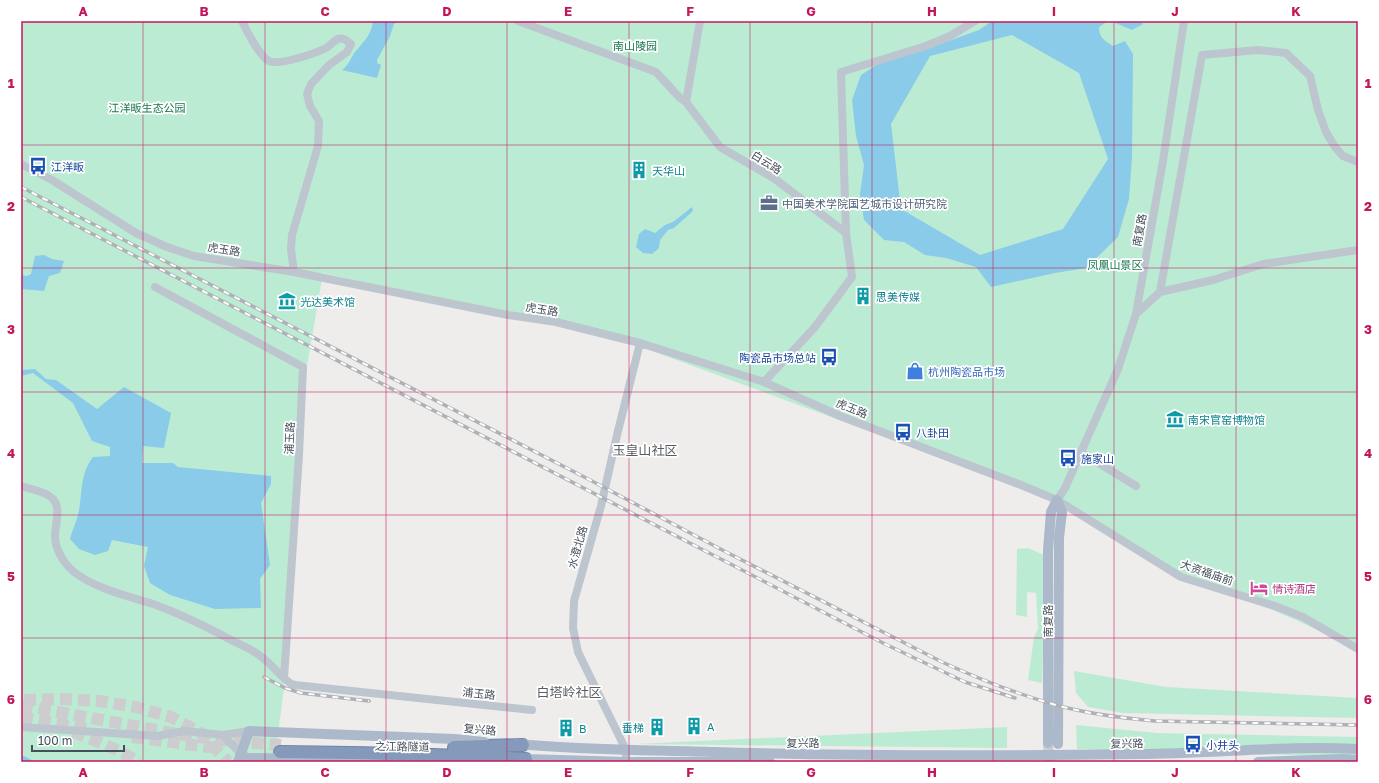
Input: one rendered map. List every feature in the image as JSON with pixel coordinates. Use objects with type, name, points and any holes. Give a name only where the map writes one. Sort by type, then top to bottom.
[{"type":"highway","name":"之江路隧道","points":[[522,761],[460,755],[281,749],[462,748],[523,745]]},
{"type":"main road","name":"南复路","points":[[1053,743],[1059,538],[1062,512],[1057,500]]},
{"type":"main road","name":"复兴路","points":[[249,731],[455,739],[523,745],[626,750],[951,759],[1142,754],[1258,749],[1358,749]]},
{"type":"main road","points":[[249,731],[244,759],[486,762]]},
{"type":"main road","points":[[1258,762],[1343,759],[1358,760]]},
{"type":"main road","points":[[522,761],[770,762]]},
{"type":"street","points":[[242,21],[258,50],[269,62],[297,59],[327,48],[338,39],[344,39],[351,44],[347,52],[329,65],[311,84],[307,94],[310,106],[319,121],[318,146],[292,235],[291,249],[294,272]]},
{"type":"street","name":"白云路","points":[[518,21],[656,72],[680,98],[686,102],[720,147],[774,179],[846,234]]},
{"type":"street","points":[[686,102],[700,21]]},
{"type":"street","points":[[764,382],[815,327],[852,277],[846,234],[841,72],[926,46],[950,36],[976,21]]},
{"type":"street","name":"南复路","points":[[1057,500],[1065,488],[1118,369],[1136,314],[1163,161],[1184,21]]},
{"type":"street","points":[[1160,292],[1202,55],[1258,50],[1286,53],[1310,76],[1318,110],[1326,132],[1335,147],[1343,156],[1358,162]]},
{"type":"street","name":"虎玉路","points":[[21,164],[52,180],[136,233],[167,247],[194,256],[294,272],[508,315],[556,322],[640,343],[764,382],[840,416],[1057,500]]},
{"type":"street","points":[[1136,314],[1160,292],[1213,280],[1263,264],[1358,250]]},
{"type":"street","name":"浦玉路","points":[[154,287],[303,367],[299,460],[284,678]]},
{"type":"street","name":"水澄北路","points":[[626,750],[578,652],[573,628],[573,615],[574,601],[601,506],[640,343]]},
{"type":"street","points":[[1081,452],[1136,486]]},
{"type":"street","name":"浦玉路","points":[[21,486],[47,494],[53,498],[56,504],[57,514],[55,536],[56,544],[66,565],[78,575],[95,584],[193,620],[260,655],[291,684],[532,710]]},
{"type":"street","name":"大资福庙前","points":[[1057,500],[1180,577],[1275,606],[1302,617],[1358,649]]},
{"type":"street","points":[[21,727],[157,736],[185,731],[223,735],[249,731]]},
{"type":"street","points":[[223,735],[244,759]]},
{"type":"street","points":[[1258,749],[1258,762]]},
{"type":"street","points":[[626,750],[626,762]]},
{"type":"green space","name":"凤凰山景区","points":[[21,21],[1358,21],[1358,651],[1314,628],[1270,609],[1191,583],[1071,510],[1031,491],[617,338],[323,273],[303,389],[286,673],[276,749],[277,762],[21,762]]},
{"type":"green space","points":[[1028,548],[1046,556],[1042,683],[1028,680],[1034,637],[1038,629],[1036,593],[1027,592],[1027,617],[1016,615],[1017,549]]},
{"type":"green space","points":[[1074,671],[1166,687],[1358,698],[1358,718],[1123,713],[1088,707],[1076,693]]},
{"type":"green space","points":[[1076,725],[1157,733],[1358,737],[1358,757],[1077,749]]},
{"type":"green space","points":[[1007,727],[1007,748],[634,744]]},
{"type":"water","points":[[373,21],[398,21],[394,24],[390,36],[377,60],[377,63],[381,65],[377,78],[342,70],[367,38],[371,31]]},
{"type":"water","points":[[992,21],[1108,21],[1099,27],[1100,34],[1103,39],[1113,46],[1125,41],[1133,54],[1132,158],[1129,199],[1118,237],[1086,268],[991,287],[976,267],[946,258],[925,255],[904,242],[884,240],[864,220],[860,194],[864,165],[856,136],[852,100],[861,75],[881,62],[918,52],[979,30]],"holes":[[[1012,35],[1079,73],[1108,159],[1063,229],[980,255],[901,209],[891,124],[930,56]]]},
{"type":"water","points":[[1111,21],[1140,21],[1143,24],[1132,30]]},
{"type":"water","points":[[692,207],[693,211],[674,228],[668,230],[660,240],[659,248],[652,254],[643,253],[636,247],[639,234],[645,229],[655,233],[665,225],[673,222]]},
{"type":"water","points":[[44,255],[52,259],[64,261],[60,273],[49,276],[44,291],[21,289],[21,275],[27,276],[31,274],[35,256]]},
{"type":"water","points":[[35,369],[46,379],[56,380],[97,409],[124,387],[171,413],[164,448],[143,446],[142,463],[173,463],[178,467],[271,476],[271,484],[261,503],[270,565],[260,579],[261,608],[215,609],[170,595],[150,583],[144,566],[148,547],[112,540],[108,551],[95,555],[79,549],[70,539],[80,507],[85,471],[93,457],[110,456],[110,447],[92,441],[73,403],[33,373],[21,376],[21,370]]},
{"type":"waterway","points":[[21,758],[29,762]]},
{"type":"tunnel","points":[[24,700],[61,699],[99,701],[136,707],[171,717],[201,733],[228,762]]},
{"type":"tunnel","points":[[21,705],[189,736],[281,745]]},
{"type":"tunnel","points":[[21,717],[87,729]]},
{"type":"tunnel","points":[[73,732],[90,738],[139,762]]},
{"type":"tunnel","points":[[132,737],[217,748]]},
{"type":"tunnel","points":[[1048,743],[1049,762]]},
{"type":"railway","points":[[21,187],[590,480],[728,553],[942,662],[984,680],[1056,705],[1093,713],[1130,718],[1155,721],[1358,725]]},
{"type":"railway","points":[[21,197],[885,644],[965,682],[1015,698]]},
{"type":"railway","points":[[264,677],[285,688],[301,693],[369,701]]},
{"type":"place","name":"江洋畈","points":[[38,166]]},
{"type":"place","name":"天华山","points":[[639,170]]},
{"type":"place","name":"中国美术学院国艺城市设计研究院","points":[[769,203]]},
{"type":"place","name":"思美传媒","points":[[863,296]]},
{"type":"place","name":"光达美术馆","points":[[287,301]]},
{"type":"place","name":"陶瓷品市场总站","points":[[829,357]]},
{"type":"place","name":"杭州陶瓷品市场","points":[[915,371]]},
{"type":"place","name":"南宋官窑博物馆","points":[[1175,419]]},
{"type":"place","name":"八卦田","points":[[903,432]]},
{"type":"place","name":"施家山","points":[[1068,458]]},
{"type":"place","name":"情诗酒店","points":[[1259,588]]},
{"type":"place","name":"A","points":[[694,726]]},
{"type":"place","name":"垂梯","points":[[657,727]]},
{"type":"place","name":"B","points":[[566,728]]},
{"type":"place","name":"小井头","points":[[1193,744]]},
{"type":"district","name":"玉皇山社区","points":[[645,450]]},
{"type":"district","name":"白塔岭社区","points":[[569,692]]},
{"type":"park label","name":"南山陵园","points":[[635,45]]},
{"type":"park label","name":"江洋畈生态公园","points":[[147,107]]}]
